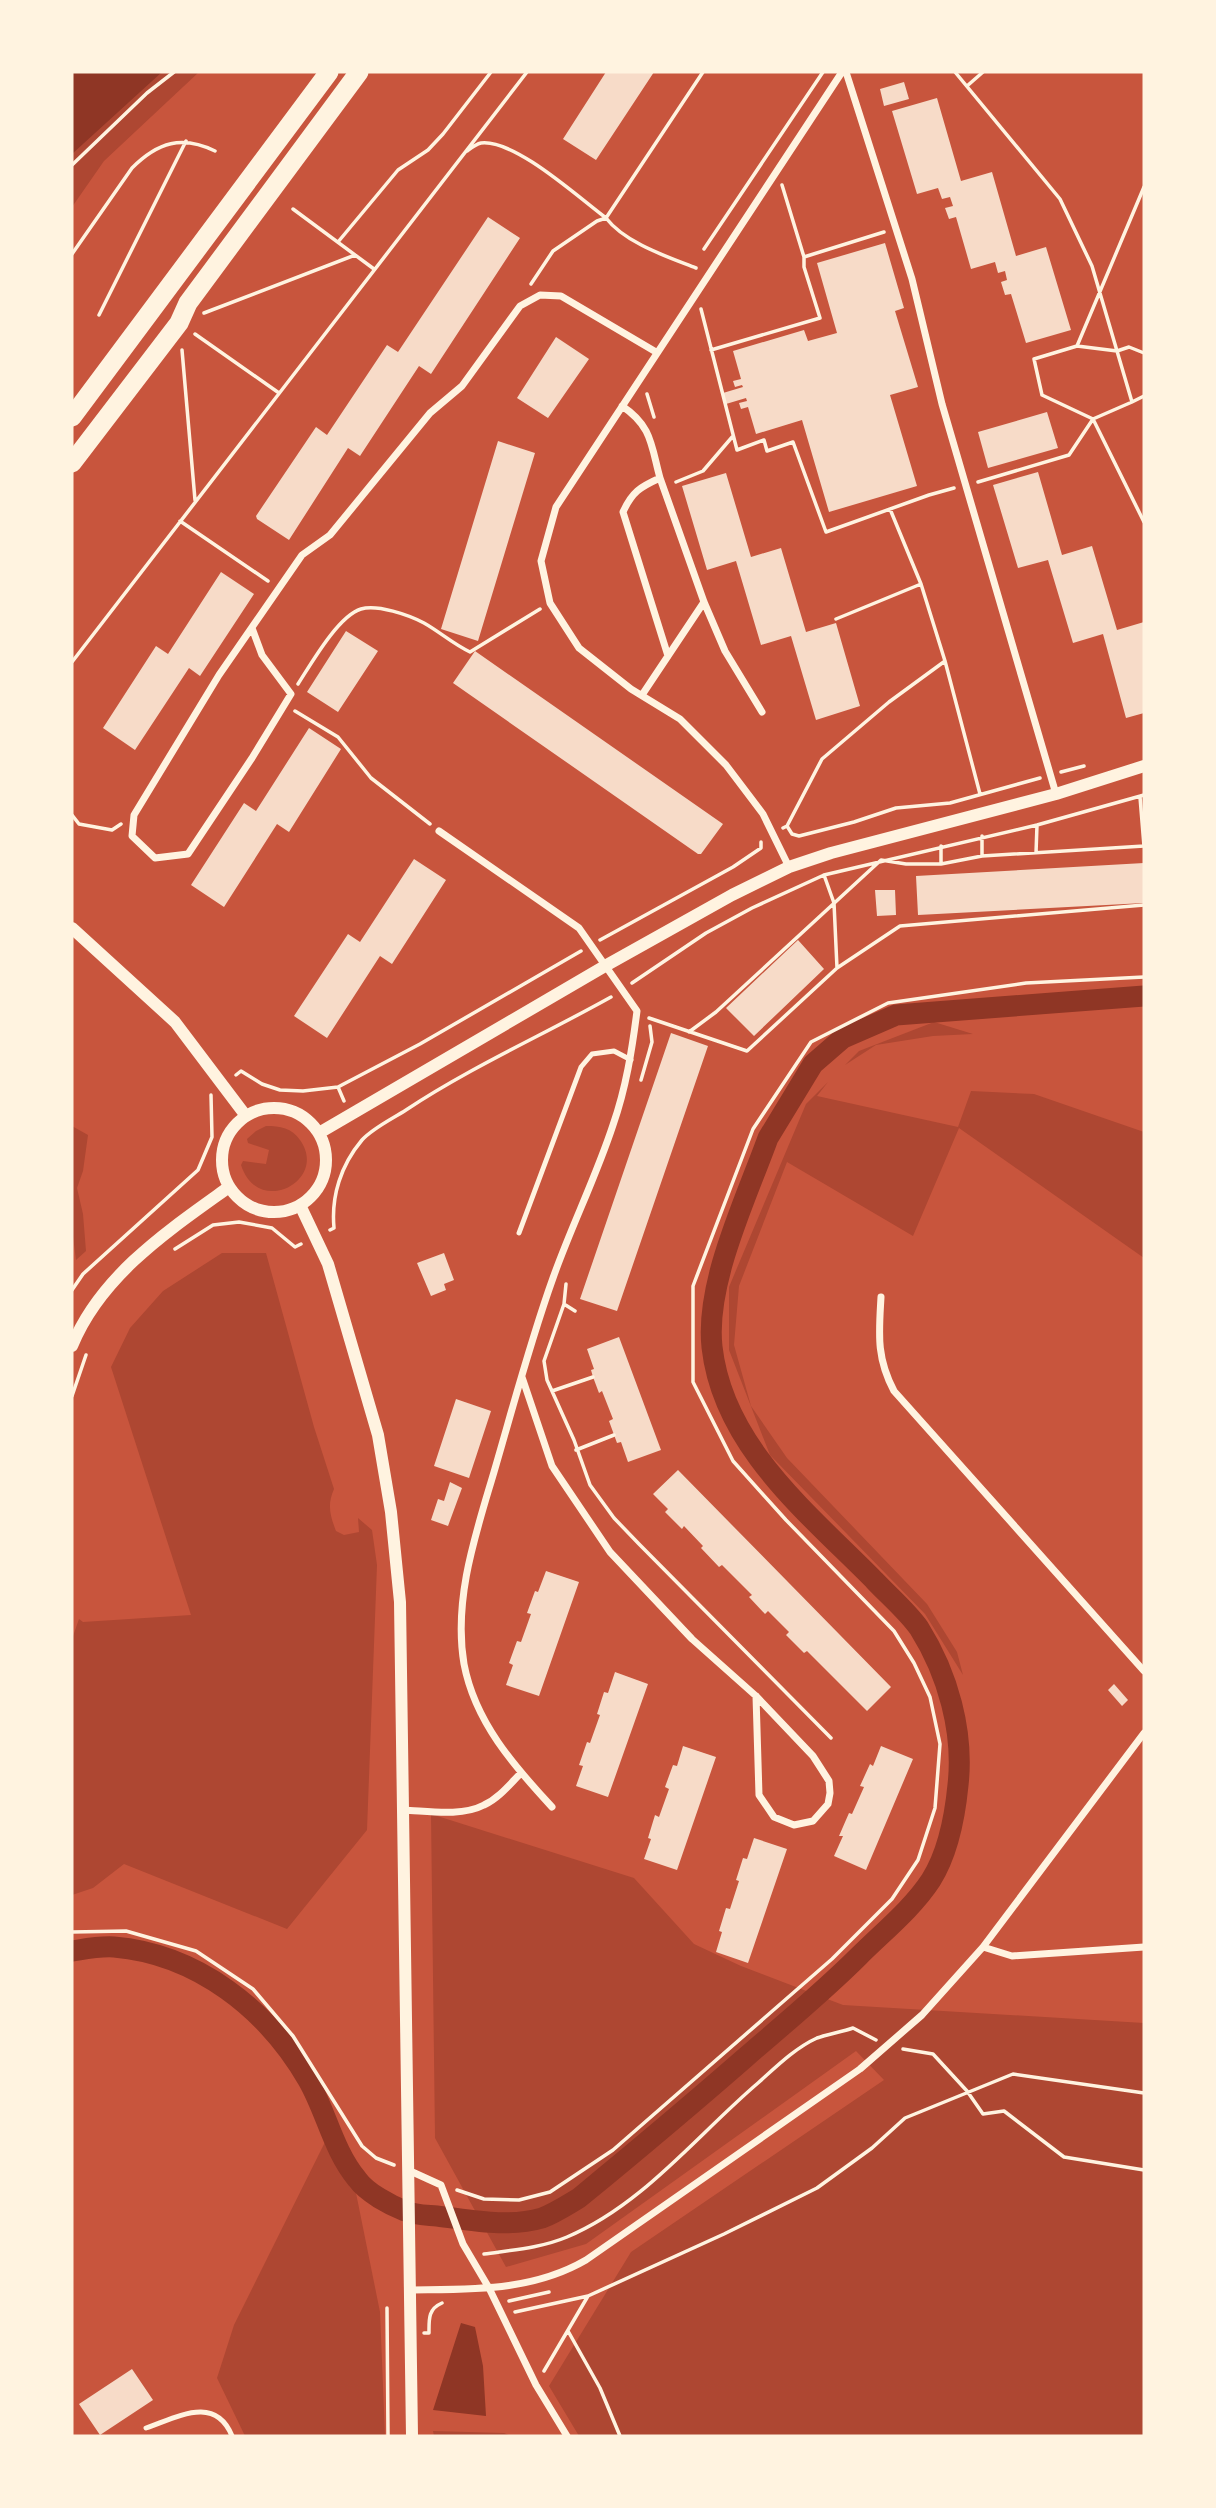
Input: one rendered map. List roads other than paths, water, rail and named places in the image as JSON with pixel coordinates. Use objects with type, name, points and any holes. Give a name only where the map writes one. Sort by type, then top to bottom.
[{"type":"highway","points":[[72,417],[328,72]]},
{"type":"highway","points":[[72,463],[179,323],[188,303],[359,72]]},
{"type":"street","points":[[789,867],[763,814],[726,765],[680,719],[642,695],[579,648],[550,603],[541,561],[556,507],[696,290],[844,72]]},
{"type":"street","points":[[844,72],[912,279],[942,404],[1056,794]]},
{"type":"street","points":[[252,628],[262,654],[291,694],[188,854],[155,858],[132,836],[134,814],[219,675],[302,555],[330,535],[430,413],[462,386],[520,306],[540,295],[561,296],[656,352]]},
{"type":"street","points":[[622,406],[639,417],[649,436],[661,482],[704,603],[725,651],[762,712]]},
{"type":"street","points":[[661,482],[646,484],[630,495],[623,512],[667,656]]},
{"type":"street","points":[[642,695],[704,603]]},
{"type":"street","points":[[319,1133],[732,894],[789,867],[831,853],[1056,794],[1144,766]]},
{"type":"street","points":[[439,831],[579,928],[637,1011],[631,1060],[613,1125],[553,1278],[473,1544],[463,1595],[462,1643],[468,1679],[481,1715],[496,1741],[552,1807]]},
{"type":"street","points":[[72,928],[175,1022],[246,1116]]},
{"type":"street","points":[[278,1108],[294,1112],[308,1120],[319,1133],[325,1148],[326,1165],[322,1181],[313,1195],[300,1205],[285,1211],[269,1212],[253,1208],[239,1199],[229,1187],[223,1172],[223,1148],[234,1126],[246,1116],[261,1109],[278,1108]]},
{"type":"street","points":[[72,1346],[99,1300],[132,1261],[170,1229],[229,1187]]},
{"type":"street","points":[[300,1205],[328,1264],[378,1435],[391,1512],[400,1602],[412,2436]]},
{"type":"street","points":[[881,1297],[879,1349],[886,1376],[894,1391],[1144,1671]]},
{"type":"street","points":[[522,1377],[552,1466],[610,1552],[692,1639],[755,1696],[813,1756],[829,1781],[830,1793],[828,1804],[813,1821],[793,1825],[775,1817],[759,1795],[755,1696]]},
{"type":"street","points":[[409,2290],[489,2288],[532,2283],[586,2260],[831,2090],[888,2046],[954,1982],[1144,1733]]},
{"type":"street","points":[[403,1810],[471,1810],[499,1795],[521,1773]]},
{"type":"street","points":[[983,1947],[1012,1956],[1144,1947]]},
{"type":"street","points":[[408,2169],[441,2185],[463,2245],[489,2288],[536,2385],[567,2436]]},
{"type":"lane","points":[[519,1233],[581,1067],[592,1054],[614,1051],[631,1060]]},
{"type":"lane","points":[[145,2428],[205,2411],[223,2420],[232,2436]]},
{"type":"waterway","points":[[72,1951],[114,1947],[144,1952],[201,1973],[250,2009],[272,2030],[291,2054],[308,2080],[342,2156],[367,2189],[386,2202],[409,2212],[490,2222],[542,2218],[579,2198],[817,1995],[906,1910],[931,1880],[942,1858],[953,1822],[958,1785],[959,1745],[946,1684],[919,1628],[772,1476],[733,1416],[719,1383],[712,1347],[711,1322],[729,1241],[768,1138],[813,1064],[843,1038],[896,1015],[1144,996]]}]
